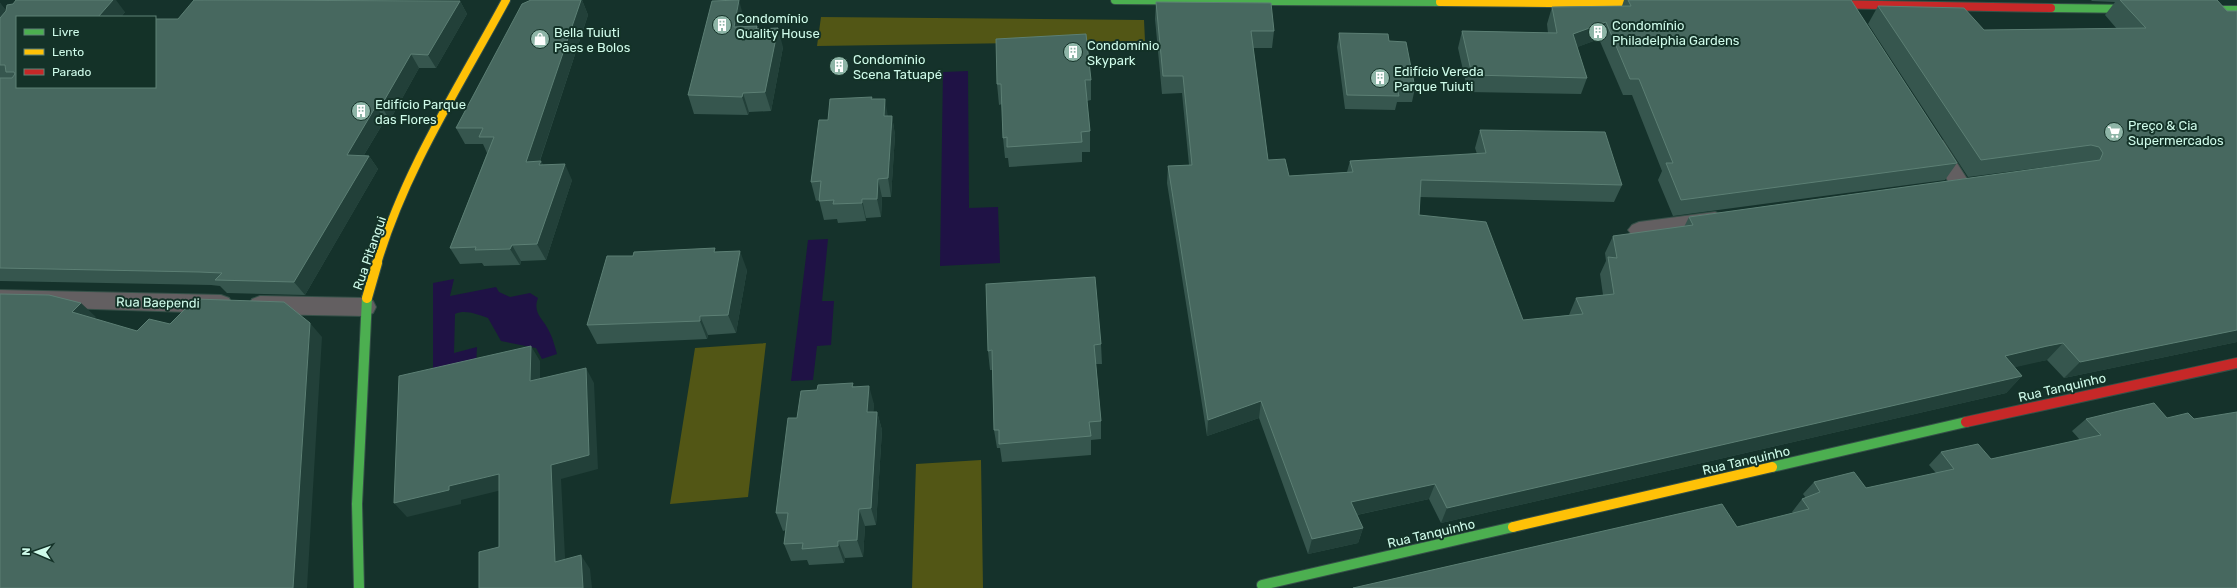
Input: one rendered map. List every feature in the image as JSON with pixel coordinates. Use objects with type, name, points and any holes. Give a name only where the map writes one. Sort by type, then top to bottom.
[{"type":"street","name":"Rua Pitangui","points":[[359,588],[357,504],[365,307],[376,263],[408,182],[506,0]]},
{"type":"street","points":[[1115,0],[1615,2],[1665,4]]},
{"type":"street","points":[[1814,4],[1930,3],[2150,9]]},
{"type":"street","points":[[1846,4],[1858,24]]},
{"type":"street","points":[[2189,10],[2237,10]]},
{"type":"street","points":[[1925,128],[1970,186],[1939,190]]},
{"type":"street","points":[[1639,230],[1734,218]]},
{"type":"street","name":"Rua Baependi","points":[[0,298],[365,307]]},
{"type":"street","name":"Rua Tanquinho","points":[[1260,587],[2063,400],[2237,363]]},
{"type":"green space","points":[[821,17],[1144,20],[1145,41],[817,46]]},
{"type":"green space","points":[[766,343],[748,497],[670,504],[695,348]]},
{"type":"green space","points":[[981,460],[983,588],[912,588],[916,464]]},
{"type":"shaded area","points":[[968,71],[969,208],[998,207],[1000,263],[940,266],[943,72]]},
{"type":"shaded area","points":[[828,239],[822,301],[834,301],[831,345],[817,346],[813,380],[791,381],[808,240]]},
{"type":"shaded area","points":[[454,279],[450,296],[496,287],[499,292],[510,297],[530,293],[538,298],[536,308],[548,328],[557,354],[542,359],[536,348],[501,341],[488,318],[463,312],[455,314],[454,353],[477,347],[476,365],[433,375],[433,283]]},
{"type":"building","points":[[16,0],[113,0],[99,16],[16,16],[16,88],[156,88],[156,19],[178,19],[194,0],[460,1],[428,55],[411,54],[381,106],[376,106],[347,155],[369,156],[294,282],[215,280],[222,273],[0,268],[0,78],[12,78],[15,74],[14,72],[6,72],[5,65],[0,65],[0,18],[6,11],[7,5],[13,4]]},
{"type":"building","points":[[531,0],[581,0],[526,162],[541,161],[539,165],[565,164],[537,244],[512,245],[510,249],[475,250],[476,247],[450,248],[494,137],[479,137],[483,128],[456,128],[522,4]]},
{"type":"building","points":[[739,0],[734,27],[757,26],[756,29],[778,28],[765,92],[743,93],[742,97],[688,95],[712,1]]},
{"type":"building","points":[[1628,0],[1851,0],[1957,163],[1681,200],[1666,163],[1673,163],[1639,79],[1630,79],[1606,22],[1573,34],[1587,78],[1472,75],[1462,31],[1557,33],[1552,7],[1631,6]]},
{"type":"building","points":[[2120,0],[2217,0],[2227,11],[2237,11],[2237,330],[2080,362],[2063,343],[2047,346],[2005,356],[2022,376],[1447,508],[1435,484],[1351,502],[1363,528],[1312,539],[1261,401],[1208,420],[1168,166],[1192,165],[1183,76],[1163,76],[1156,2],[1271,3],[1274,31],[1251,31],[1268,160],[1285,159],[1289,176],[1353,172],[1350,161],[1486,153],[1480,130],[1605,132],[1622,185],[1421,180],[1419,215],[1486,222],[1523,320],[1583,314],[1576,298],[1614,294],[1608,257],[1617,258],[1613,236],[1693,225],[1689,217],[2100,160],[2103,153],[2099,147],[2091,145],[1981,160],[1878,6],[1964,8],[1984,30],[2146,28]]},
{"type":"building","points":[[1339,33],[1388,34],[1389,41],[1406,42],[1415,88],[1397,88],[1399,96],[1347,95]]},
{"type":"building","points":[[1086,34],[1091,80],[1085,80],[1090,131],[1081,132],[1082,142],[1007,147],[1007,137],[1003,138],[1001,84],[997,84],[996,39]]},
{"type":"building","points":[[872,97],[871,99],[885,99],[884,116],[892,116],[888,178],[878,179],[877,199],[862,199],[862,203],[833,204],[834,200],[819,201],[821,181],[811,182],[819,120],[828,120],[830,99]]},
{"type":"building","points":[[715,248],[714,252],[740,251],[728,315],[700,316],[700,321],[587,325],[607,256],[633,256],[634,252]]},
{"type":"building","points":[[1095,277],[1101,344],[1094,345],[1101,421],[1089,422],[1091,436],[999,444],[999,430],[994,430],[992,350],[988,351],[986,284]]},
{"type":"building","points":[[0,294],[49,295],[81,303],[72,312],[137,331],[149,319],[170,324],[195,299],[284,302],[310,323],[293,588],[0,588]]},
{"type":"building","points":[[531,346],[530,381],[586,368],[589,455],[551,465],[555,562],[581,555],[583,588],[479,588],[479,552],[499,547],[499,474],[449,486],[449,490],[394,503],[399,376]]},
{"type":"building","points":[[853,383],[852,387],[869,386],[867,412],[877,412],[871,508],[859,509],[857,540],[838,541],[838,546],[802,549],[803,543],[784,544],[788,513],[776,513],[788,418],[797,418],[801,391],[817,390],[818,385]]},
{"type":"building","points":[[2154,403],[2167,418],[2188,413],[2194,419],[2237,412],[2237,588],[1353,588],[1722,504],[1737,527],[1809,509],[1802,499],[1820,492],[1814,482],[1854,472],[1866,488],[1954,469],[1941,452],[1978,444],[1991,459],[2101,435],[2086,419]]},
{"type":"traffic: fast","points":[[1115,0],[1440,2]]},
{"type":"traffic: fast","points":[[2051,8],[2140,9]]},
{"type":"traffic: fast","points":[[2196,10],[2237,10]]},
{"type":"traffic: fast","points":[[359,588],[357,504],[365,307],[367,298]]},
{"type":"traffic: fast","points":[[1772,467],[1966,422]]},
{"type":"traffic: fast","points":[[1262,585],[1513,527]]},
{"type":"traffic: slow","points":[[367,298],[379,258],[409,182],[447,108],[506,0]]},
{"type":"traffic: slow","points":[[1440,2],[1652,4]]},
{"type":"traffic: slow","points":[[1513,527],[1772,467]]},
{"type":"traffic: jam","points":[[1824,4],[2051,8]]},
{"type":"traffic: jam","points":[[1966,422],[2237,363]]},
{"type":"place","name":"Condomínio Quality House","points":[[722,25]]},
{"type":"place","name":"Condomínio Philadelphia Gardens","points":[[1598,32]]},
{"type":"place","name":"Bella Tuiuti Pães e Bolos","points":[[540,39]]},
{"type":"place","name":"Condomínio Skypark","points":[[1073,52]]},
{"type":"place","name":"Condomínio Scena Tatuapé","points":[[839,66]]},
{"type":"place","name":"Edifício Vereda Parque Tuiuti","points":[[1380,78]]},
{"type":"place","name":"Edifício Parque das Flores","points":[[361,111]]},
{"type":"place","name":"Preço & Cia Supermercados","points":[[2114,132]]}]
